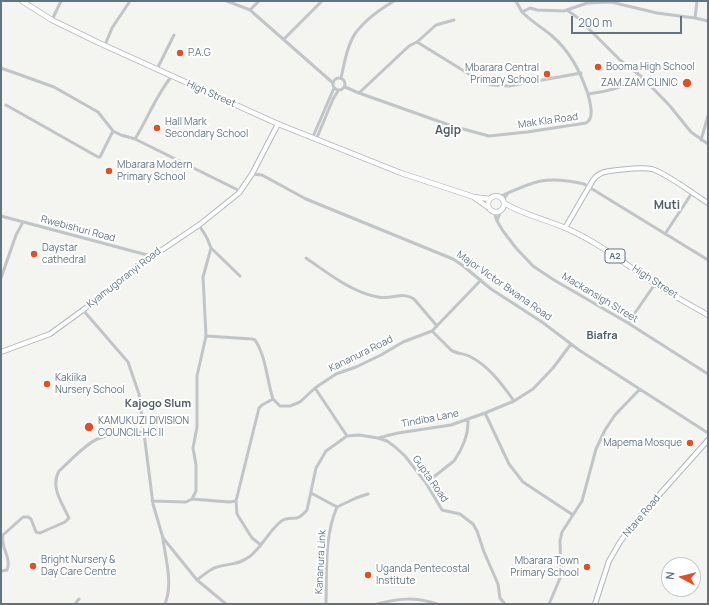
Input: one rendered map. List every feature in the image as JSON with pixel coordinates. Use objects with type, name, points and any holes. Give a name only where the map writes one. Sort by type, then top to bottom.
[{"type":"main road","name":"High Street","points":[[22,1],[52,20],[278,124],[401,173],[474,197],[490,199]]},
{"type":"main road","name":"Kyamugoranyi Road","points":[[1,352],[50,334],[151,256],[199,225],[240,191],[252,174],[278,124]]},
{"type":"main road","points":[[565,228],[589,186],[595,177],[600,173],[648,169],[664,175],[708,203]]},
{"type":"main road","points":[[494,212],[488,205],[490,199],[494,196],[502,200],[501,210]]},
{"type":"main road","name":"High Street","points":[[474,197],[489,208]]},
{"type":"main road","name":"High Street","points":[[502,200],[515,210],[565,228],[616,257],[655,284],[708,315]]},
{"type":"main road","name":"High Street","points":[[501,210],[515,210]]},
{"type":"main road","name":"A2","points":[[494,212],[501,210]]},
{"type":"main road","name":"Ntare Road","points":[[594,604],[609,561],[620,542],[635,522],[708,440]]},
{"type":"street","points":[[52,20],[61,1]]},
{"type":"street","points":[[105,45],[112,28],[130,1]]},
{"type":"street","points":[[227,1],[250,10],[333,83],[334,88],[314,139]]},
{"type":"street","points":[[250,10],[259,1]]},
{"type":"street","points":[[284,39],[322,1]]},
{"type":"street","points":[[341,78],[346,56],[353,38],[359,29],[382,8],[394,1]]},
{"type":"street","points":[[516,1],[522,12],[531,21],[551,35],[564,47],[581,73],[588,94],[618,89],[642,77]]},
{"type":"street","points":[[522,12],[530,8],[537,10],[567,10],[587,3],[611,1],[657,13],[708,21]]},
{"type":"street","points":[[695,18],[697,1]]},
{"type":"street","points":[[567,10],[578,18],[620,60],[642,77],[670,106],[691,132],[708,144]]},
{"type":"street","points":[[359,93],[409,46],[417,42],[436,25],[454,20]]},
{"type":"street","points":[[157,69],[174,35]]},
{"type":"street","points":[[417,42],[482,82],[492,85],[509,86],[581,73]]},
{"type":"street","points":[[1,68],[54,87],[92,108],[103,117],[113,131],[134,139],[240,191]]},
{"type":"street","points":[[134,139],[147,119],[159,94],[172,76]]},
{"type":"street","points":[[333,83],[336,79],[341,78]]},
{"type":"street","points":[[314,139],[333,99],[338,91],[345,87],[345,82],[341,78]]},
{"type":"street","name":"Mak Kla Road","points":[[345,87],[452,126],[489,136],[527,132],[589,122],[591,112],[588,94]]},
{"type":"street","points":[[334,88],[338,91]]},
{"type":"street","points":[[6,105],[100,157],[113,131]]},
{"type":"street","points":[[701,140],[708,116]]},
{"type":"street","name":"Major Victor Bwana Road","points":[[252,174],[262,175],[306,199],[453,259],[491,289],[542,322],[571,344],[708,433]]},
{"type":"street","points":[[502,200],[508,193],[531,183],[550,179],[572,181],[589,186],[708,260]]},
{"type":"street","points":[[665,234],[692,193]]},
{"type":"street","points":[[497,222],[501,210]]},
{"type":"street","name":"Mackansigh Street","points":[[494,212],[497,222],[516,248],[533,266],[554,280],[628,323],[708,374]]},
{"type":"street","name":"Rwebishuri Road","points":[[1,216],[151,256]]},
{"type":"street","points":[[1,278],[16,235],[23,222]]},
{"type":"street","points":[[199,225],[211,248],[240,276]]},
{"type":"street","points":[[192,499],[196,491],[196,465],[193,448],[197,427],[197,376],[206,336],[203,277],[211,248]]},
{"type":"street","points":[[306,258],[359,291],[383,298],[403,295],[409,296],[414,299],[437,326]]},
{"type":"street","name":"Kananura Road","points":[[272,399],[280,406],[290,406],[300,402],[315,388],[336,374],[356,367],[403,342],[432,331],[480,280]]},
{"type":"street","points":[[628,323],[655,284]]},
{"type":"street","points":[[83,310],[128,362],[139,394],[152,501],[163,538],[169,586],[169,595],[165,604]]},
{"type":"street","points":[[432,331],[450,350],[467,356],[484,366],[501,383],[514,401]]},
{"type":"street","points":[[206,336],[255,340],[267,373],[268,386],[272,399],[259,408],[236,500],[237,514],[252,538],[261,545]]},
{"type":"street","name":"Tindiba Lane","points":[[378,438],[398,433],[451,425],[514,401],[533,389],[553,368],[571,344]]},
{"type":"street","points":[[196,580],[213,569],[236,564],[250,556],[279,523],[284,520],[298,519],[307,510],[318,463],[326,451],[347,436],[315,388]]},
{"type":"street","points":[[548,604],[561,576],[560,541],[562,532],[582,501],[596,449],[605,430],[615,415],[640,389]]},
{"type":"street","points":[[485,413],[509,464],[523,482],[573,515]]},
{"type":"street","points":[[426,483],[458,456],[467,436],[468,419]]},
{"type":"street","points":[[1,571],[7,570],[9,565],[1,539],[3,535],[23,517],[28,517],[31,519],[36,532],[40,533],[65,522],[69,518],[55,485],[56,477],[59,471],[91,442],[99,438],[143,432]]},
{"type":"street","name":"Gupta Road","points":[[347,436],[368,436],[378,438],[394,446],[405,456],[426,483],[442,510],[460,514],[473,524],[478,531],[484,552],[498,584],[500,598],[506,604]]},
{"type":"street","points":[[311,492],[337,507],[368,494]]},
{"type":"street","points":[[152,501],[186,502],[192,499],[229,502],[236,500]]},
{"type":"street","name":"Kananura Link","points":[[326,604],[329,536],[331,521],[337,507]]},
{"type":"street","points":[[163,538],[196,580],[226,604]]},
{"type":"street","points":[[377,604],[412,598],[437,604]]},
{"type":"street","points":[[75,604],[79,599]]},
{"type":"place","name":"P.A.G","points":[[180,53]]},
{"type":"place","name":"Booma High School","points":[[598,67]]},
{"type":"place","name":"Mbarara Central Primary School","points":[[547,74]]},
{"type":"place","name":"ZAM.ZAM CLINIC","points":[[687,83]]},
{"type":"place","name":"Hall Mark Secondary School","points":[[157,128]]},
{"type":"place","name":"Mbarara Modern Primary School","points":[[109,171]]},
{"type":"place","name":"Daystar cathedral","points":[[34,254]]},
{"type":"place","name":"Kakiika Nursery School","points":[[47,384]]},
{"type":"place","name":"KAMUKUZI DIVISION COUNCIL HC II","points":[[89,427]]},
{"type":"place","name":"Mapema Mosque","points":[[690,443]]},
{"type":"place","name":"Bright Nursery & Day Care Centre","points":[[33,566]]},
{"type":"place","name":"Mbarara Town Primary School","points":[[587,567]]},
{"type":"place","name":"Uganda Pentecostal Institute","points":[[368,575]]},
{"type":"district","name":"Agip","points":[[448,131]]},
{"type":"district","name":"Muti","points":[[667,206]]},
{"type":"district","name":"Biafra","points":[[602,336]]},
{"type":"district","name":"Kajogo Slum","points":[[158,404]]}]
